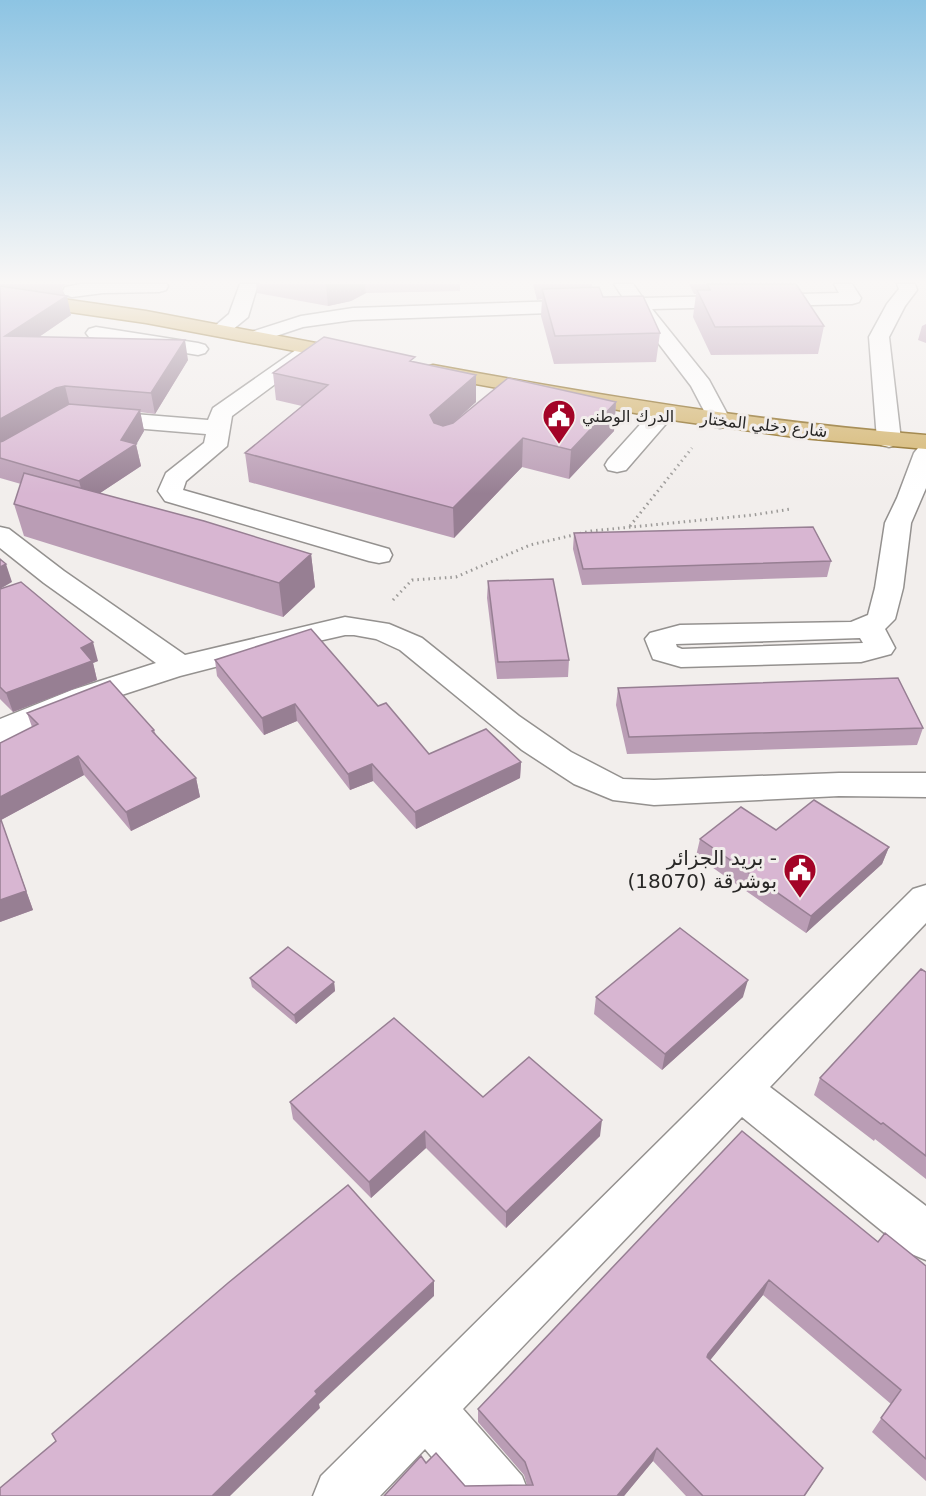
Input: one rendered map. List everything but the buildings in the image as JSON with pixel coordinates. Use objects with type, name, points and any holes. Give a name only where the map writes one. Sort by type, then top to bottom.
[{"type":"main road","points":[[343,354],[371,359]]},
{"type":"main road","name":"شارع دخلي المختار","points":[[418,368],[717,421],[926,442]]},
{"type":"street","points":[[303,354],[221,413],[215,446],[175,478],[170,491],[174,496],[379,555]]},
{"type":"street","points":[[677,354],[701,385],[717,421]]},
{"type":"street","points":[[881,354],[889,440]]},
{"type":"street","points":[[489,406],[512,386]]},
{"type":"street","points":[[617,465],[663,413]]},
{"type":"street","points":[[70,416],[217,428]]},
{"type":"street","points":[[869,627],[880,648],[861,653],[681,658],[664,653],[660,639],[680,634],[851,631],[869,627],[881,619],[889,588],[898,523],[910,498],[926,453]]},
{"type":"street","points":[[0,535],[43,582],[180,666]]},
{"type":"street","points":[[0,732],[38,714],[180,666],[345,626],[367,626],[388,631],[411,644],[548,753],[615,789],[648,792],[758,789],[874,782],[926,785]]},
{"type":"street","points":[[341,1496],[926,899]]},
{"type":"street","points":[[740,1089],[926,1236]]},
{"type":"street","points":[[426,1408],[502,1496]]},
{"type":"path","points":[[629,527],[717,421]]},
{"type":"path","points":[[367,626],[412,580],[456,577],[499,561],[530,545],[591,531],[753,515],[791,509]]},
{"type":"place","name":"الدرك الوطني","points":[[559,445]]},
{"type":"place","name":"بريد الجزائر - بوشرقة (18070)","points":[[800,899]]}]
